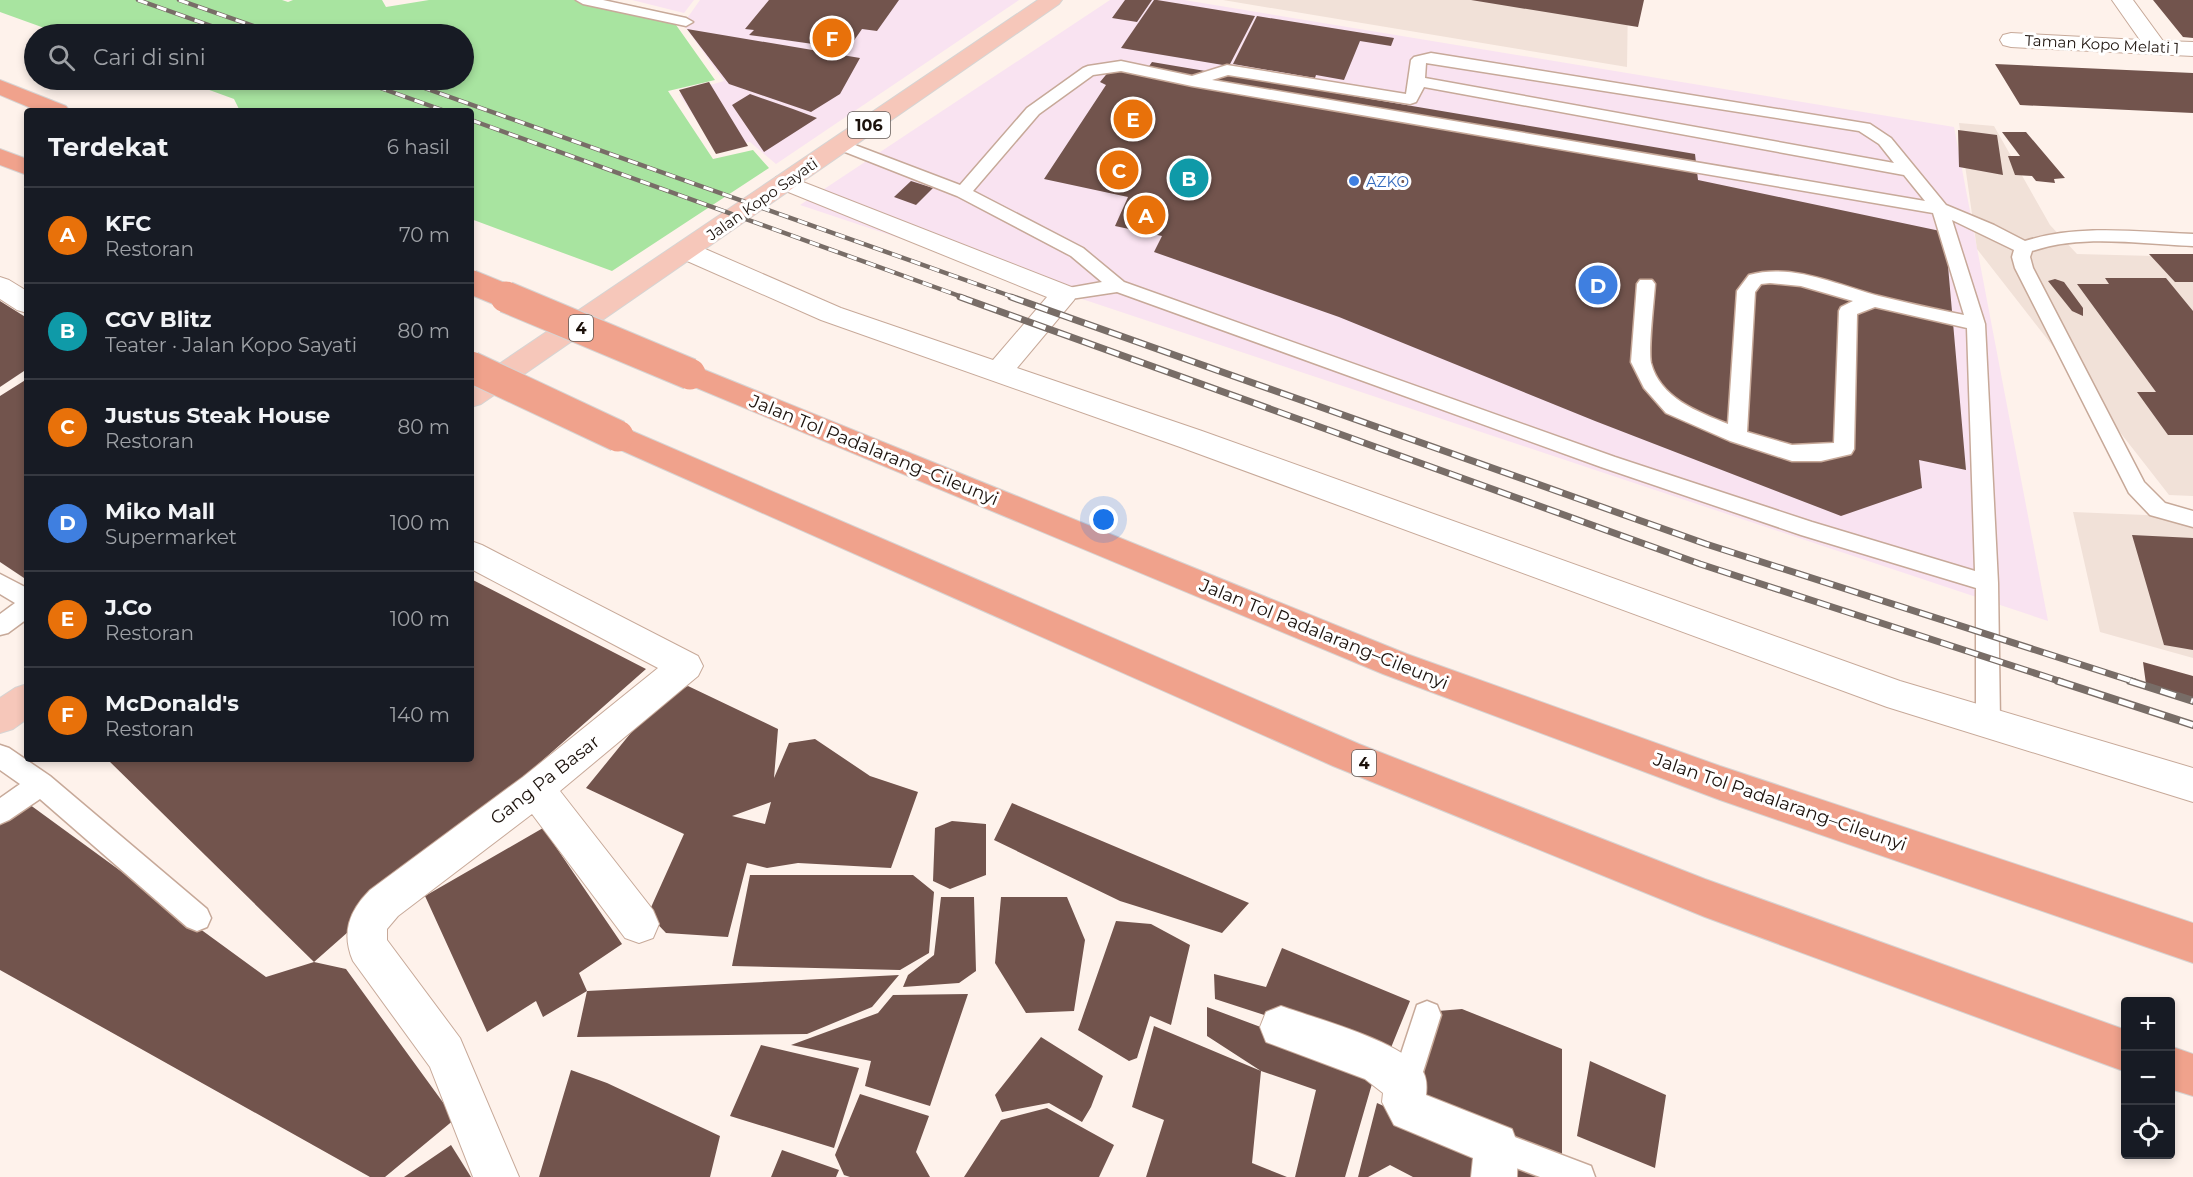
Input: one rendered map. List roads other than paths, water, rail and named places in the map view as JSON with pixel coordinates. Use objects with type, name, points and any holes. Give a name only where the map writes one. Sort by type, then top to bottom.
[{"type":"highway","points":[[0,87],[51,108]]},
{"type":"highway","points":[[0,156],[24,167]]},
{"type":"highway","name":"Jalan Tol Padalarang–Cileunyi","points":[[474,283],[1395,664],[1720,783],[2193,943]]},
{"type":"highway","name":"4","points":[[474,369],[618,436],[1346,756],[1705,898],[2121,1049]]},
{"type":"highway","points":[[2175,1069],[2193,1076]]},
{"type":"main road","name":"Jalan Kopo Sayati","points":[[474,395],[1052,0]]},
{"type":"main road","points":[[0,717],[24,701]]},
{"type":"street","points":[[2122,0],[2156,46]]},
{"type":"street","name":"Taman Kopo Melati 1","points":[[2010,40],[2193,49]]},
{"type":"street","points":[[785,182],[1064,294],[998,372]]},
{"type":"street","points":[[687,251],[831,314],[1191,439],[1899,696],[2193,785]]},
{"type":"street","points":[[0,286],[24,302]]},
{"type":"street","name":"Gang Pa Basar","points":[[474,556],[686,666],[536,789],[384,903],[373,914],[365,929],[367,947],[445,1053],[496,1177]]},
{"type":"street","points":[[536,789],[639,924]]},
{"type":"street","points":[[1281,1027],[1379,1063],[1406,1084],[1404,1102],[1409,1110],[1495,1161]]},
{"type":"lane","points":[[583,0],[686,22]]},
{"type":"lane","points":[[1192,81],[1227,70],[1403,100],[1410,99],[1413,95],[1419,60],[1431,58],[1864,127],[1885,141],[1940,209],[1976,324],[1987,583],[1988,722]]},
{"type":"lane","points":[[963,192],[1033,111],[1088,71],[1120,66],[1192,81],[1940,209],[1988,229],[2024,248]]},
{"type":"lane","points":[[1417,81],[1910,171]]},
{"type":"lane","points":[[841,145],[963,192],[1077,252],[1118,286],[1608,462],[1809,529],[1987,583]]},
{"type":"lane","points":[[2193,240],[2068,237],[2040,240],[2024,248],[2021,257],[2024,268],[2136,487],[2158,509],[2193,519]]},
{"type":"lane","points":[[1737,436],[1746,291],[1755,279],[1773,276],[1799,279],[1875,301],[1976,324]]},
{"type":"lane","points":[[1646,284],[1641,362],[1652,383],[1673,408],[1737,436],[1792,453],[1821,453],[1844,448],[1848,311],[1861,304],[1875,301]]},
{"type":"lane","points":[[1064,294],[1118,286]]},
{"type":"lane","points":[[0,583],[24,597]]},
{"type":"lane","points":[[0,626],[24,609]]},
{"type":"lane","points":[[0,756],[41,784],[197,918]]},
{"type":"lane","points":[[0,812],[41,784]]},
{"type":"lane","points":[[1406,1084],[1427,1015]]},
{"type":"lane","points":[[1495,1161],[1580,1177]]},
{"type":"railway","points":[[138,0],[206,24]]},
{"type":"railway","points":[[179,0],[247,24]]},
{"type":"railway","points":[[386,90],[437,108]]},
{"type":"railway","points":[[430,90],[1016,298]]},
{"type":"railway","points":[[474,121],[965,298]]},
{"type":"railway","points":[[960,297],[1700,564],[2062,682]]},
{"type":"railway","points":[[1011,297],[1706,544],[2135,682]]},
{"type":"railway","points":[[2058,681],[2193,725]]},
{"type":"railway","points":[[2130,681],[2193,701]]},
{"type":"place","name":"McDonald's","points":[[832,38]]},
{"type":"place","name":"J.Co","points":[[1133,119]]},
{"type":"place","name":"Justus Steak House","points":[[1119,170]]},
{"type":"place","name":"CGV Blitz","points":[[1189,178]]},
{"type":"place","name":"AZKO","points":[[1354,181]]},
{"type":"place","name":"KFC","points":[[1146,215]]},
{"type":"place","name":"Miko Mall","points":[[1598,285]]}]
